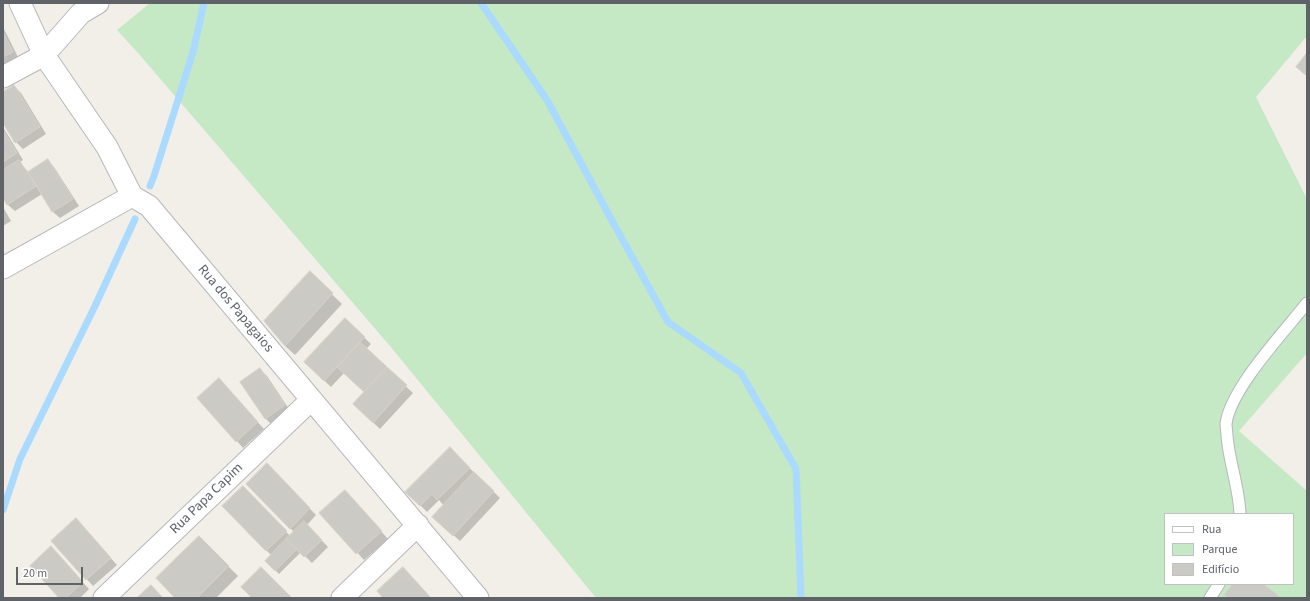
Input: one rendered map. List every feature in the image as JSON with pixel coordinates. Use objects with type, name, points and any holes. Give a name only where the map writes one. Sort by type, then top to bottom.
[{"type":"street","points":[[3,268],[132,196],[107,147],[44,55],[20,3]]},
{"type":"street","points":[[3,77],[44,55],[81,13],[98,3]]},
{"type":"street","name":"Rua dos Papagaios","points":[[132,196],[149,206],[478,598]]},
{"type":"street","name":"Rua Papa Capim","points":[[104,598],[311,400]]},
{"type":"street","points":[[342,598],[418,525]]},
{"type":"lane","points":[[1240,513],[1239,499],[1227,439],[1226,424],[1232,405],[1248,376],[1307,303]]},
{"type":"lane","points":[[1210,598],[1218,585]]},
{"type":"green space","points":[[150,3],[1307,3],[1307,36],[1256,97],[1307,199],[1307,353],[1239,431],[1307,491],[1307,598],[1281,598],[1265,585],[1294,585],[1294,513],[1164,513],[1164,585],[1232,585],[1224,595],[1228,598],[596,598],[390,346],[117,30]]},
{"type":"building","points":[[3,32],[13,52],[3,57]]},
{"type":"building","points":[[1307,53],[1307,76],[1296,67]]},
{"type":"building","points":[[14,85],[40,127],[15,143],[3,123],[3,92]]},
{"type":"building","points":[[3,130],[17,153],[3,162]]},
{"type":"building","points":[[48,159],[73,199],[52,212],[28,172]]},
{"type":"building","points":[[19,160],[36,186],[7,205],[3,198],[3,170]]},
{"type":"building","points":[[310,271],[333,293],[285,346],[264,321]]},
{"type":"building","points":[[345,318],[365,337],[324,381],[304,362]]},
{"type":"building","points":[[360,342],[387,367],[364,392],[337,367]]},
{"type":"building","points":[[387,367],[407,385],[373,423],[353,404]]},
{"type":"building","points":[[260,368],[285,405],[265,419],[240,382]]},
{"type":"building","points":[[219,378],[258,422],[236,442],[197,398]]},
{"type":"building","points":[[450,447],[470,468],[437,500],[432,494],[420,506],[405,492]]},
{"type":"building","points":[[267,463],[310,508],[290,529],[246,484]]},
{"type":"building","points":[[474,472],[494,491],[453,536],[432,517]]},
{"type":"building","points":[[243,486],[287,531],[266,551],[222,506]]},
{"type":"building","points":[[345,490],[382,531],[356,554],[319,513]]},
{"type":"building","points":[[76,518],[111,558],[86,580],[51,541]]},
{"type":"building","points":[[304,521],[322,540],[304,557],[286,539]]},
{"type":"building","points":[[199,536],[229,566],[197,598],[175,598],[156,578]]},
{"type":"building","points":[[286,539],[297,549],[275,571],[265,561]]},
{"type":"building","points":[[51,546],[83,582],[66,598],[59,598],[30,566]]},
{"type":"building","points":[[261,567],[292,598],[252,598],[241,587]]},
{"type":"building","points":[[403,567],[431,598],[383,598],[377,591]]},
{"type":"building","points":[[151,585],[163,598],[137,598]]},
{"type":"building","points":[[1232,585],[1265,585],[1281,598],[1228,598],[1224,595]]},
{"type":"waterway","points":[[150,186],[193,52],[204,3]]},
{"type":"waterway","points":[[481,3],[547,100],[668,322],[741,373],[796,469],[801,598]]},
{"type":"waterway","points":[[3,510],[20,459],[95,306],[135,219]]}]
